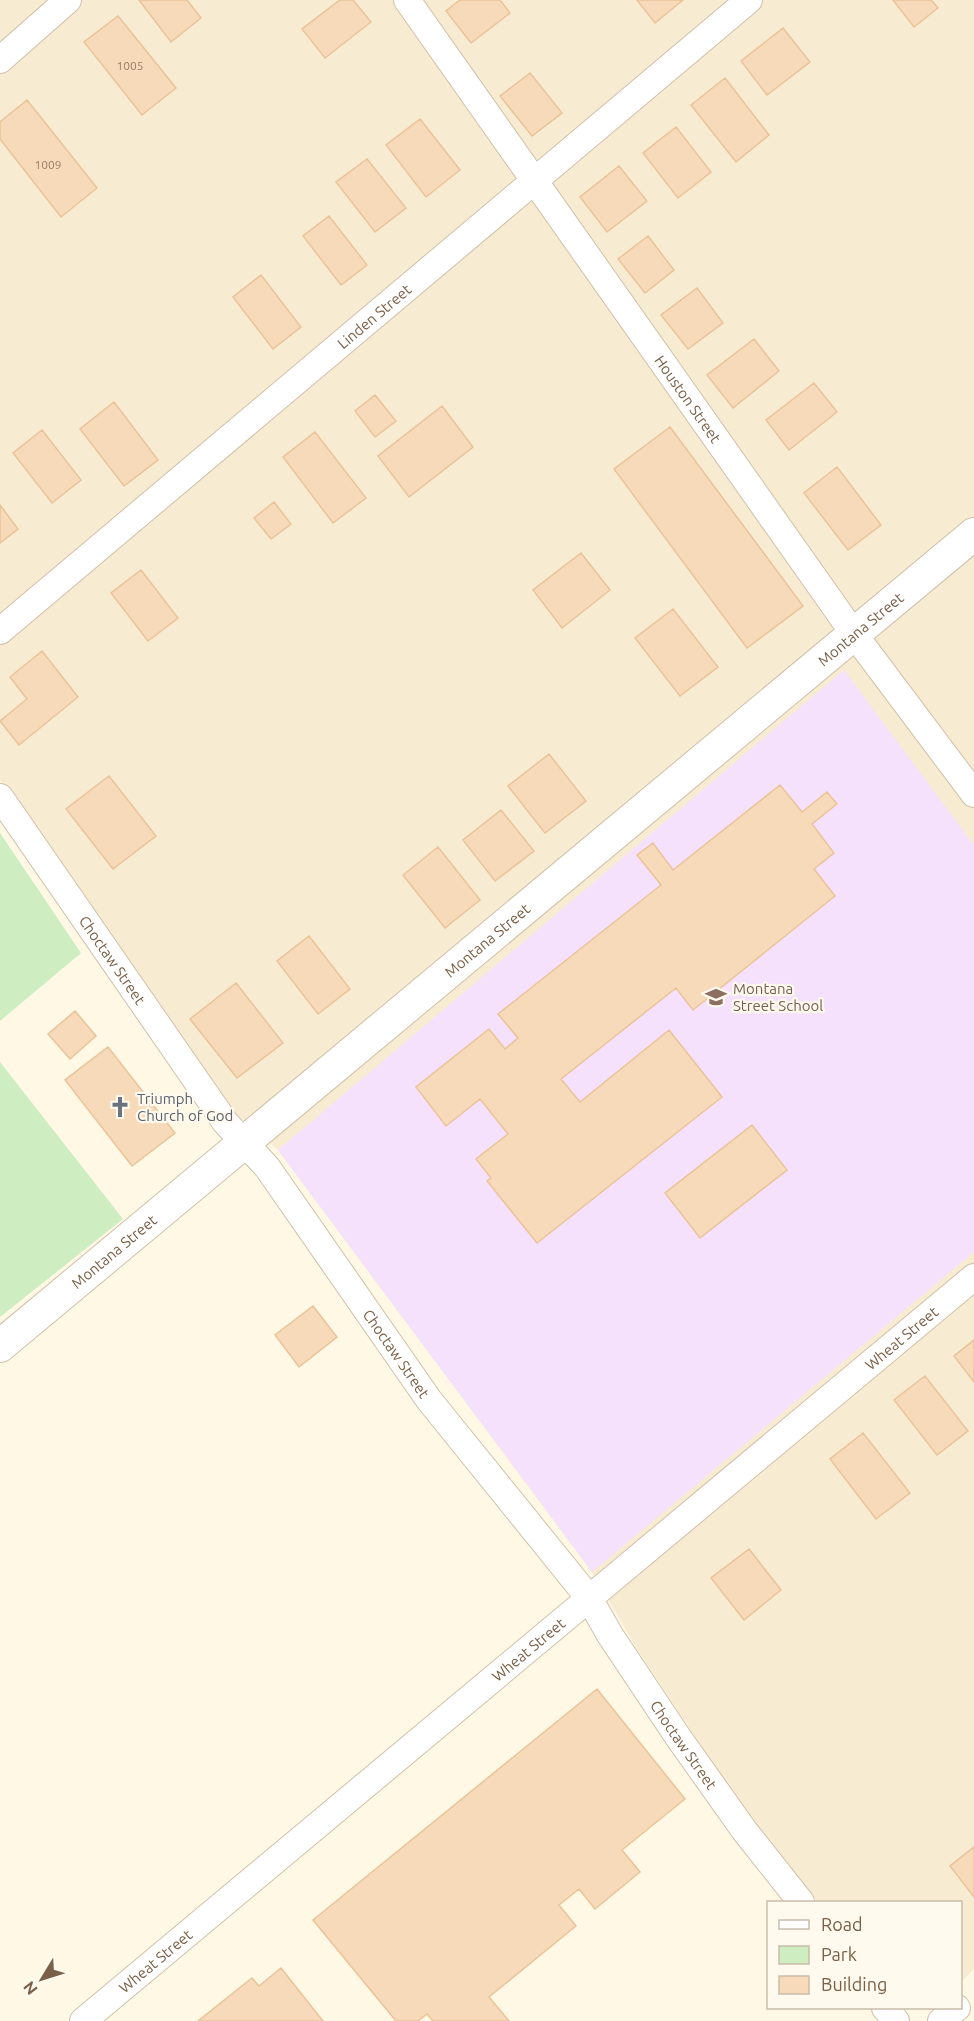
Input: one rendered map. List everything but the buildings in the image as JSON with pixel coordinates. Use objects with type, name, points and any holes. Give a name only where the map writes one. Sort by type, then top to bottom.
[{"type":"street","points":[[0,60],[68,0]]},
{"type":"street","name":"Houston Street","points":[[407,0],[854,634],[974,794]]},
{"type":"street","name":"Linden Street","points":[[0,631],[749,0]]},
{"type":"street","name":"Montana Street","points":[[0,1346],[974,534]]},
{"type":"street","name":"Choctaw Street","points":[[0,797],[225,1122],[267,1167],[429,1400],[589,1598],[610,1635],[678,1737],[744,1830],[800,1901]]},
{"type":"street","name":"Wheat Street","points":[[83,2021],[974,1277]]},
{"type":"street","points":[[962,2003],[974,1993]]},
{"type":"street","points":[[887,2009],[896,2021]]},
{"type":"street","points":[[942,2021],[956,2009]]},
{"type":"shaded area","points":[[0,0],[974,0],[974,1969],[962,1981],[962,1901],[816,1901],[755,1827],[637,1649],[592,1572],[278,1150],[225,1104],[0,780]]},
{"type":"shaded area","name":"Montana Street School","points":[[844,670],[974,845],[974,1252],[592,1572],[278,1150]]},
{"type":"green space","points":[[0,833],[81,953],[0,1021]]},
{"type":"green space","points":[[0,1062],[123,1219],[0,1317]]},
{"type":"place","name":"Montana Street School","points":[[716,997]]},
{"type":"place","name":"Triumph Church of God","points":[[120,1107]]}]
